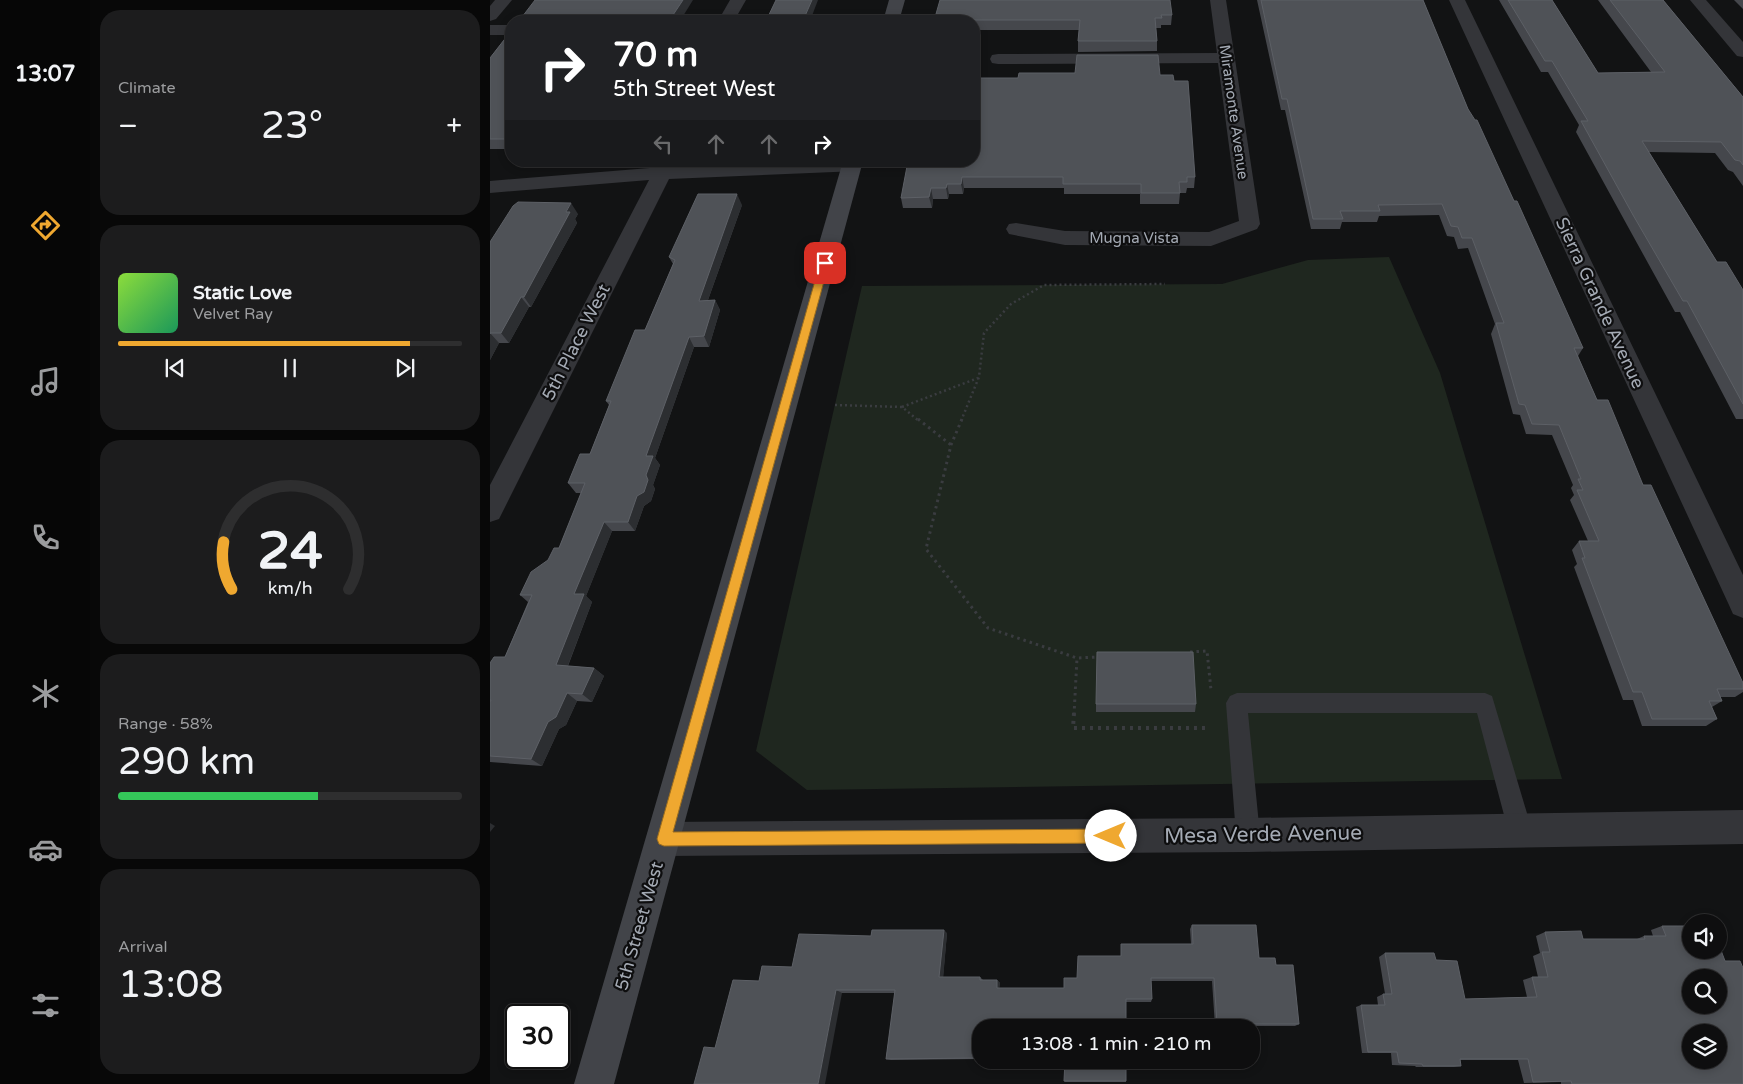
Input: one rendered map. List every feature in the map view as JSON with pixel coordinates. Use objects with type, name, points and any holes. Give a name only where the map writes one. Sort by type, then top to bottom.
[{"type":"street","points":[[490,16],[504,0]]},
{"type":"street","points":[[729,15],[738,0]]},
{"type":"street","points":[[893,15],[897,0]]},
{"type":"street","name":"Miramonte Avenue","points":[[1218,0],[1250,224]]},
{"type":"street","name":"Sierra Grande Avenue","points":[[1457,0],[1743,605]]},
{"type":"street","points":[[1698,0],[1743,52]]},
{"type":"street","points":[[490,30],[505,30]]},
{"type":"street","points":[[998,59],[1226,58]]},
{"type":"street","points":[[490,187],[662,173],[789,167]]},
{"type":"street","name":"5th Street West","points":[[594,1084],[851,167]]},
{"type":"street","name":"5th Place West","points":[[490,510],[662,173]]},
{"type":"street","name":"Mugna Vista","points":[[1016,229],[1065,238],[1211,239],[1250,224]]},
{"type":"street","name":"Mesa Verde Avenue","points":[[664,839],[1248,835],[1743,827]]},
{"type":"lane","points":[[1248,835],[1237,703],[1485,703],[1520,830]]},
{"type":"path","points":[[1105,656],[1077,658],[988,628],[926,550],[950,445],[979,377],[984,332],[1011,304],[1044,285],[1165,284]]},
{"type":"path","points":[[835,405],[902,408],[979,377]]},
{"type":"path","points":[[902,408],[950,445]]},
{"type":"path","points":[[1188,652],[1207,652],[1212,700]]},
{"type":"path","points":[[1077,658],[1073,728],[1216,728]]},
{"type":"shaded area","points":[[1389,257],[1440,373],[1562,779],[807,790],[756,751],[862,286],[1222,284],[1308,260]]},
{"type":"building","points":[[535,0],[683,0],[673,15],[524,15]]},
{"type":"building","points":[[776,0],[812,0],[805,15],[769,15]]},
{"type":"building","points":[[940,0],[1170,0],[1172,15],[1161,15],[1162,18],[1155,18],[1157,41],[1078,41],[1080,20],[980,20],[980,15],[936,14]]},
{"type":"building","points":[[1261,0],[1423,0],[1468,109],[1475,120],[1477,120],[1514,201],[1517,201],[1583,348],[1574,348],[1597,400],[1608,400],[1643,485],[1651,485],[1743,683],[1743,689],[1717,689],[1722,701],[1709,701],[1717,719],[1652,719],[1642,692],[1633,692],[1582,558],[1585,558],[1579,541],[1599,541],[1577,490],[1583,490],[1578,479],[1581,479],[1559,425],[1532,424],[1525,405],[1519,404],[1496,323],[1504,323],[1472,238],[1462,238],[1458,227],[1451,226],[1442,204],[1378,205],[1380,211],[1340,211],[1343,219],[1313,219],[1287,99],[1282,99]]},
{"type":"building","points":[[1508,0],[1552,0],[1598,73],[1665,72],[1610,0],[1663,0],[1743,97],[1743,165],[1740,161],[1735,160],[1721,142],[1642,141],[1717,262],[1726,262],[1743,290],[1743,404],[1687,301],[1683,301],[1581,121],[1588,121],[1552,61],[1545,61]]},
{"type":"building","points":[[505,39],[505,139],[490,139],[490,58]]},
{"type":"building","points":[[1077,55],[1158,55],[1160,75],[1173,75],[1174,81],[1188,81],[1195,177],[1187,177],[1187,182],[1179,182],[1180,193],[1141,193],[1141,184],[1063,184],[1063,177],[962,177],[961,184],[947,184],[946,188],[931,188],[929,197],[901,198],[907,167],[980,167],[980,78],[1018,78],[1019,73],[1075,73]]},
{"type":"building","points":[[698,194],[737,194],[699,301],[715,300],[704,336],[689,337],[646,456],[653,456],[646,475],[648,480],[644,492],[637,496],[628,522],[604,522],[574,594],[584,594],[556,665],[594,668],[582,694],[567,693],[556,717],[548,722],[531,759],[490,756],[490,663],[494,657],[505,657],[532,595],[520,595],[531,572],[548,560],[554,548],[559,548],[585,483],[568,483],[580,454],[590,454],[611,401],[606,401],[635,330],[645,330],[675,260],[669,257]]},
{"type":"building","points":[[518,202],[571,203],[566,212],[570,212],[524,297],[521,297],[501,333],[490,333],[490,242],[513,206]]},
{"type":"building","points":[[1097,652],[1193,652],[1196,704],[1096,704]]},
{"type":"building","points":[[1192,925],[1256,925],[1259,958],[1275,958],[1276,965],[1293,965],[1299,1024],[1260,1024],[1260,1019],[1217,1019],[1214,978],[1151,978],[1152,999],[1126,999],[1126,1019],[972,1019],[972,1058],[886,1059],[895,990],[836,990],[818,1084],[694,1084],[704,1047],[715,1048],[733,980],[759,981],[762,966],[792,967],[799,934],[871,936],[872,930],[944,930],[939,977],[980,977],[980,980],[997,980],[997,988],[1064,988],[1064,978],[1077,978],[1078,956],[1121,956],[1121,944],[1193,944]]},
{"type":"building","points":[[1662,926],[1682,926],[1682,959],[1740,961],[1743,968],[1743,1084],[1572,1084],[1571,1081],[1533,1082],[1528,1059],[1460,1059],[1461,1066],[1423,1066],[1422,1064],[1399,1063],[1397,1052],[1368,1052],[1361,1005],[1385,1005],[1383,994],[1392,994],[1385,953],[1434,953],[1436,960],[1457,961],[1465,999],[1537,997],[1532,977],[1548,977],[1542,952],[1550,952],[1545,932],[1581,931],[1583,939],[1645,939],[1644,936],[1666,936]]},
{"type":"building","points":[[1065,1069],[1126,1069],[1126,1081],[1064,1081]]},
{"type":"route","points":[[825,263],[664,839],[1111,836]]}]
